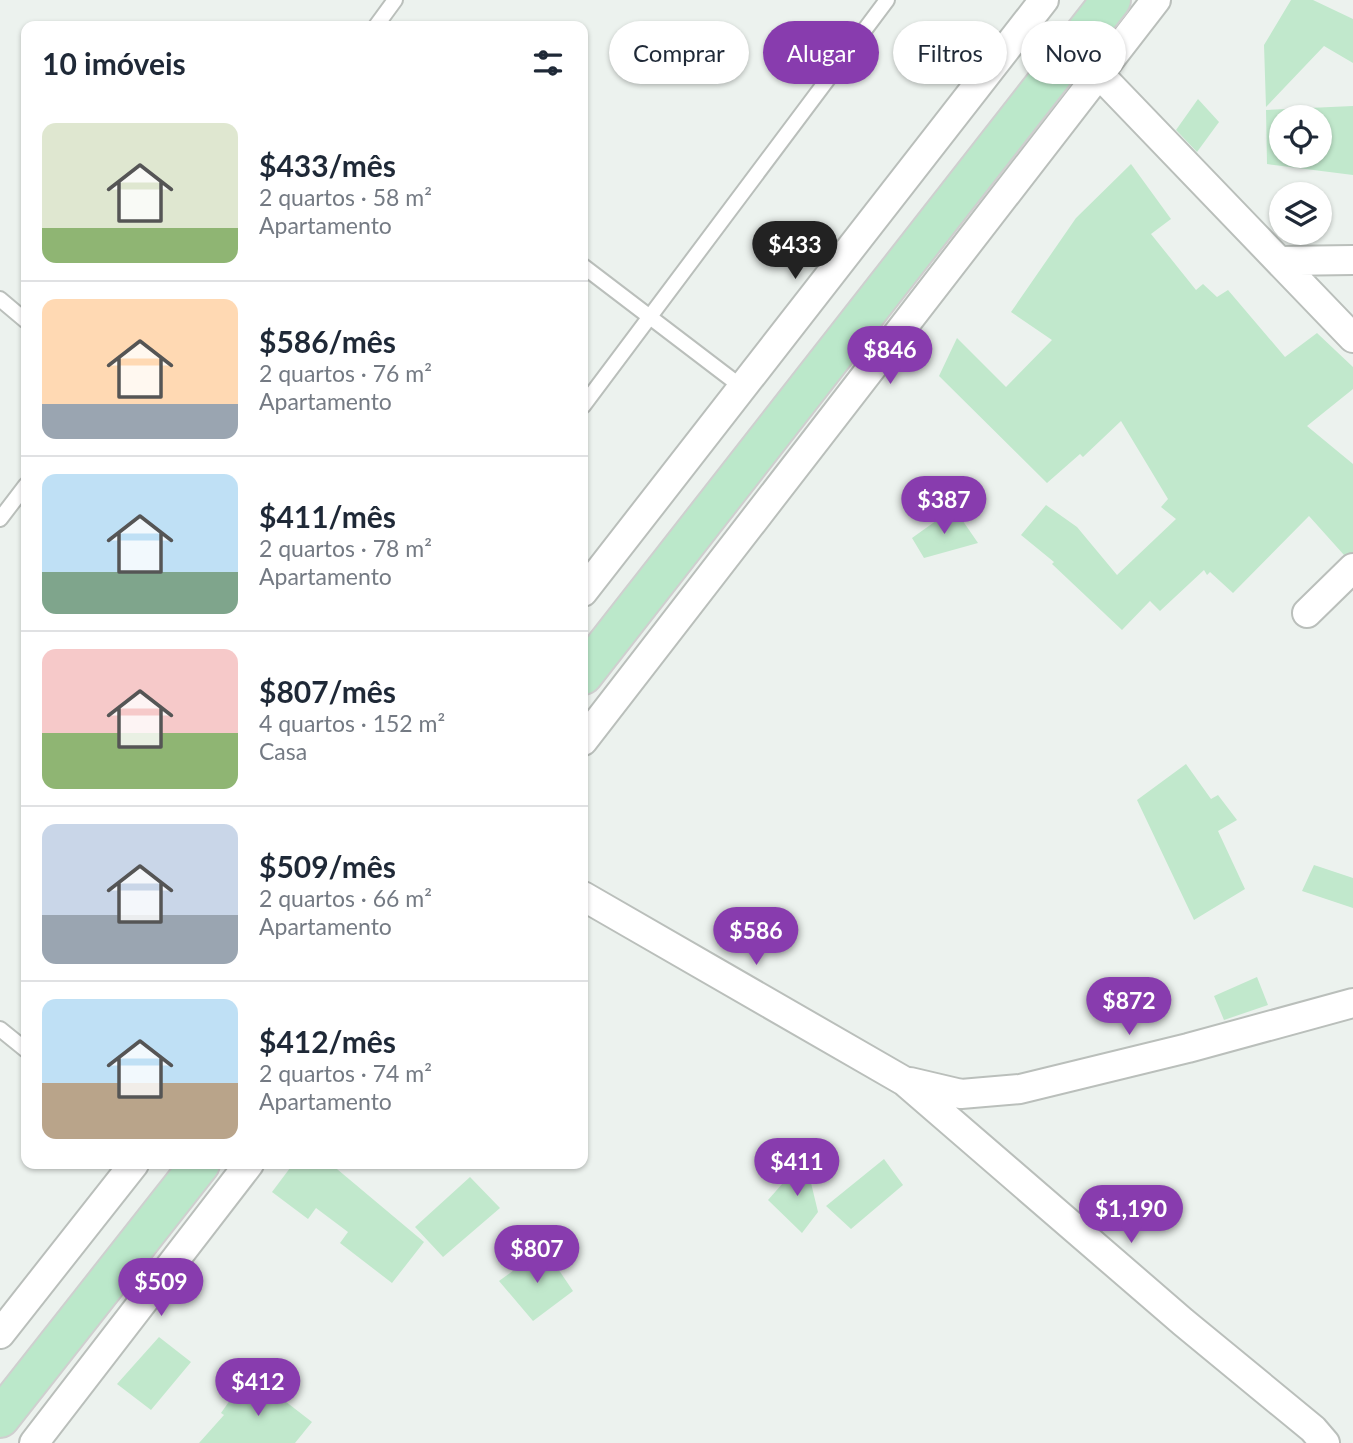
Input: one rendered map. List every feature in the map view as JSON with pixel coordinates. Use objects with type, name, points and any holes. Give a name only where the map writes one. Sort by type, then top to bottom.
[{"type":"main road","points":[[588,670],[1111,0]]},
{"type":"main road","points":[[0,1418],[196,1169]]},
{"type":"street","points":[[588,586],[1044,0]]},
{"type":"street","points":[[1126,40],[1156,0]]},
{"type":"street","points":[[588,735],[1093,84]]},
{"type":"street","points":[[1109,84],[1353,338]]},
{"type":"street","points":[[1281,261],[1353,260]]},
{"type":"street","points":[[1307,613],[1353,568]]},
{"type":"street","points":[[588,899],[904,1081],[1183,1322],[1312,1429],[1325,1443]]},
{"type":"street","points":[[904,1081],[961,1094],[1020,1089],[1188,1048],[1353,1003]]},
{"type":"street","points":[[0,1334],[130,1169]]},
{"type":"street","points":[[34,1443],[245,1169]]},
{"type":"lane","points":[[380,21],[395,0]]},
{"type":"lane","points":[[588,399],[887,0]]},
{"type":"lane","points":[[588,269],[743,388]]},
{"type":"lane","points":[[0,299],[21,317]]},
{"type":"lane","points":[[0,519],[21,492]]},
{"type":"lane","points":[[0,1029],[21,1046]]},
{"type":"building","points":[[1291,0],[1313,0],[1353,19],[1353,63],[1324,46],[1266,107],[1264,45]]},
{"type":"building","points":[[1198,99],[1219,122],[1197,152],[1176,130]]},
{"type":"building","points":[[1353,106],[1353,175],[1298,168],[1332,168],[1332,107]]},
{"type":"building","points":[[1266,110],[1269,110],[1269,164]]},
{"type":"building","points":[[1131,164],[1171,219],[1151,234],[1196,290],[1203,284],[1217,297],[1228,290],[1285,357],[1317,333],[1353,367],[1353,389],[1307,426],[1353,464],[1353,552],[1344,555],[1309,516],[1233,593],[1210,572],[1207,575],[1204,570],[1160,611],[1150,601],[1122,630],[1052,564],[1054,562],[1021,535],[1046,505],[1077,527],[1117,575],[1176,519],[1161,507],[1168,499],[1121,421],[1083,457],[1080,454],[1047,483],[939,376],[957,338],[1006,387],[1052,340],[1011,312],[1076,218]]},
{"type":"building","points":[[954,508],[978,543],[924,558],[912,538]]},
{"type":"building","points":[[1186,764],[1211,799],[1218,795],[1237,820],[1218,831],[1245,889],[1194,920],[1137,800]]},
{"type":"building","points":[[1314,865],[1353,878],[1353,908],[1302,891]]},
{"type":"building","points":[[1257,977],[1268,1005],[1224,1020],[1214,996]]},
{"type":"building","points":[[805,1158],[818,1212],[802,1233],[768,1200]]},
{"type":"building","points":[[884,1159],[903,1185],[851,1229],[826,1206]]},
{"type":"building","points":[[289,1169],[337,1169],[424,1242],[392,1283],[340,1243],[348,1232],[316,1208],[308,1219],[272,1192]]},
{"type":"building","points":[[470,1177],[500,1208],[443,1257],[415,1227]]},
{"type":"building","points":[[544,1248],[573,1291],[533,1321],[499,1281]]},
{"type":"building","points":[[159,1337],[191,1362],[151,1410],[117,1384]]},
{"type":"building","points":[[249,1373],[312,1422],[295,1443],[199,1443],[224,1415],[221,1413]]}]
